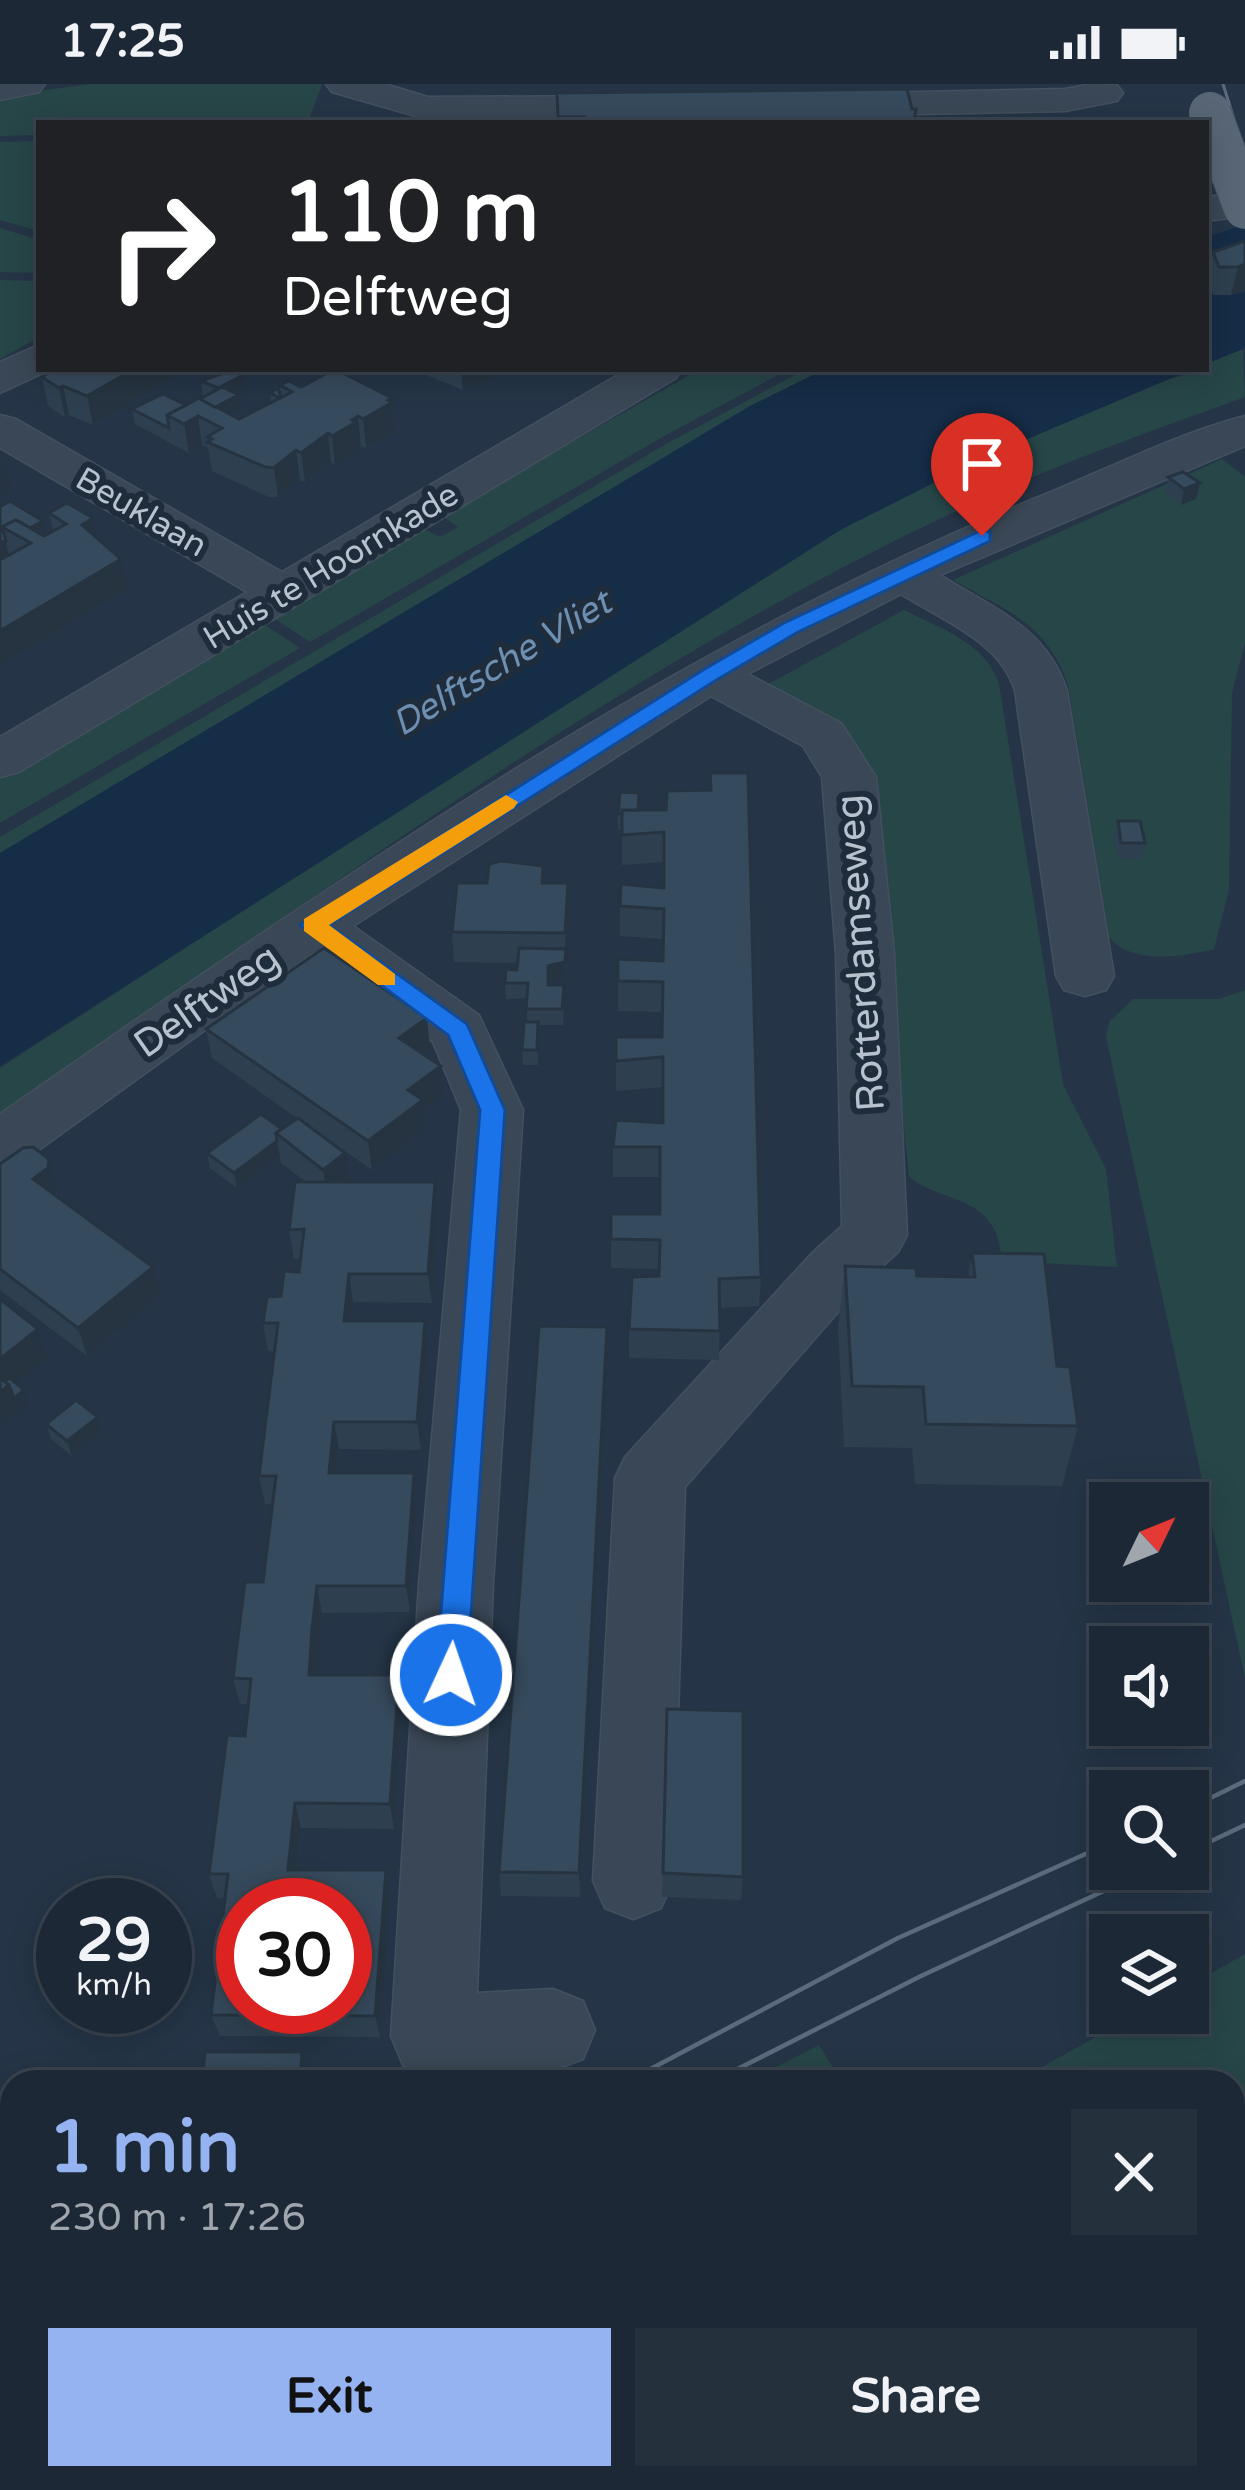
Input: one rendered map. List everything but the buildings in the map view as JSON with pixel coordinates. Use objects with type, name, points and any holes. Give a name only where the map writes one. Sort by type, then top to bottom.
[{"type":"main road","points":[[1210,112],[1245,206]]},
{"type":"street","points":[[0,89],[26,84]]},
{"type":"street","points":[[326,120],[328,104],[354,85],[382,98],[426,107],[690,107]]},
{"type":"street","points":[[975,112],[1098,100]]},
{"type":"street","points":[[782,106],[902,104],[1030,120]]},
{"type":"street","points":[[1209,182],[1245,188]]},
{"type":"street","points":[[1209,208],[1245,206]]},
{"type":"street","points":[[0,380],[36,360]]},
{"type":"street","name":"Huis te Hoornkade","points":[[0,760],[655,372]]},
{"type":"street","name":"Beuklaan","points":[[0,429],[284,593]]},
{"type":"street","name":"Delftweg","points":[[0,1146],[312,925],[710,674],[791,628],[905,574],[1124,476],[1245,430]]},
{"type":"street","points":[[905,574],[1009,640],[1032,662],[1041,692],[1085,976]]},
{"type":"street","name":"Rotterdamseweg","points":[[633,1881],[650,1478],[837,1269],[874,1235],[865,954],[849,777],[822,735],[710,674]]},
{"type":"street","points":[[312,925],[458,1030],[492,1110],[456,1584],[433,2036],[553,2030]]},
{"type":"green space","points":[[91,84],[322,84],[309,120],[36,120],[36,135],[0,136],[0,96]]},
{"type":"green space","points":[[36,141],[36,230],[0,220],[0,142]]},
{"type":"green space","points":[[0,228],[36,239],[36,273],[0,272]]},
{"type":"green space","points":[[0,280],[36,281],[36,339],[0,359]]},
{"type":"green space","points":[[1243,349],[1245,397],[986,497],[824,577],[702,646],[463,795],[0,1115],[0,1068],[566,701],[842,529],[987,456],[1166,380],[1209,372],[1209,363]]},
{"type":"green space","points":[[695,372],[783,372],[310,642],[272,617],[424,529],[440,537],[458,527],[442,516]]},
{"type":"green space","points":[[800,372],[819,372],[751,406],[0,853],[0,837],[666,444]]},
{"type":"green space","points":[[1222,459],[1245,477],[1245,643],[1232,693],[1229,890],[1214,949],[1143,955],[1109,937],[1068,685],[1059,664],[1023,621],[953,580]]},
{"type":"green space","points":[[904,610],[973,647],[999,684],[1063,1084],[1106,1169],[1117,1267],[1003,1261],[995,1232],[983,1215],[909,1177],[868,776],[765,686]]},
{"type":"green space","points":[[262,623],[300,648],[0,823],[0,778]]},
{"type":"green space","points":[[1245,990],[1245,1678],[1209,1512],[1209,1482],[1202,1482],[1106,1037],[1109,1022],[1133,999],[1219,999]]},
{"type":"green space","points":[[1245,1954],[1245,2070],[1037,2070],[1101,2034],[1209,2034],[1209,1974]]},
{"type":"green space","points":[[819,2045],[835,2070],[770,2070]]},
{"type":"water","points":[[1245,224],[1245,348],[1209,363],[1209,237]]},
{"type":"water","name":"Delftsche Vliet","points":[[819,372],[1186,372],[987,456],[842,529],[0,1066],[0,853],[750,406]]},
{"type":"tram line","points":[[1223,84],[1245,154]]},
{"type":"tram line","points":[[1209,1799],[1245,1781]]},
{"type":"tram line","points":[[1209,1842],[1245,1825]]},
{"type":"tram line","points":[[649,2070],[898,1938],[1089,1852]]},
{"type":"tram line","points":[[736,2070],[1106,1890]]},
{"type":"slow traffic","points":[[387,979],[312,925],[506,802]]},
{"type":"route","points":[[451,1675],[492,1110],[458,1030],[312,925],[710,674],[791,628],[982,536]]}]
